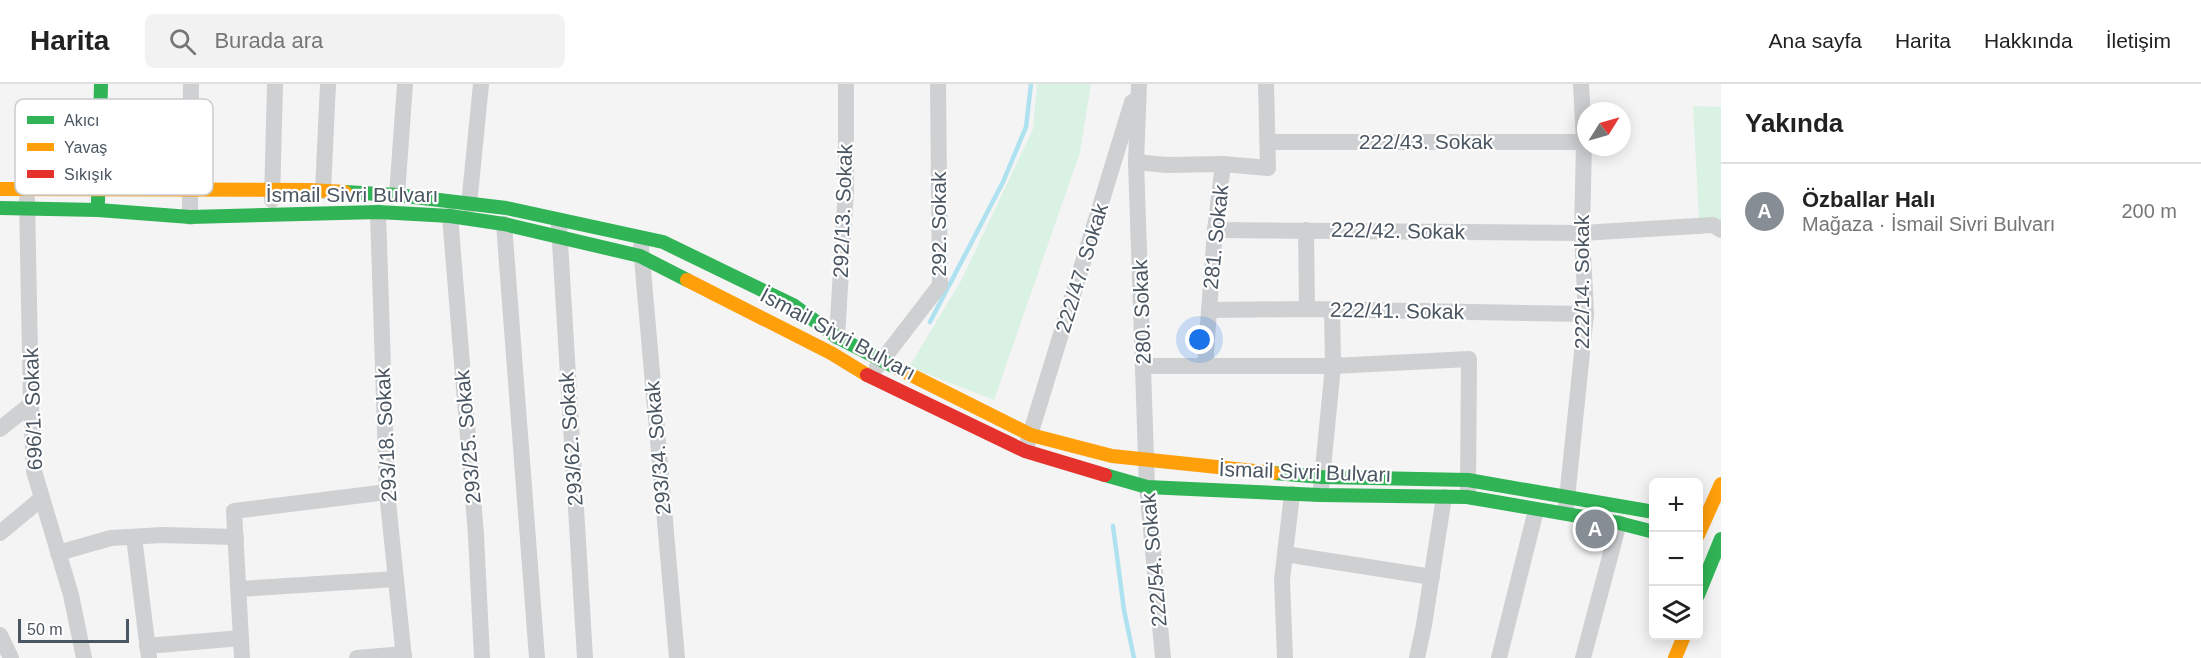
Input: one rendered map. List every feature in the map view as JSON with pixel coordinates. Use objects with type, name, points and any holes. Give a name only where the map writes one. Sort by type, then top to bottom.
[{"type":"main road","points":[[101,84],[101,99]]},
{"type":"main road","name":"İsmail Sivri Bulvarı","points":[[213,191],[323,191],[398,195],[506,208],[663,242],[793,305],[837,338],[1031,435],[1112,456],[1322,477],[1468,480],[1649,511]]},
{"type":"main road","points":[[98,195],[98,210]]},
{"type":"main road","name":"İsmail Sivri Bulvarı","points":[[0,207],[27,210],[98,210],[190,218],[378,212],[450,216],[504,224],[640,256],[831,353],[868,376],[1025,451],[1147,487],[1320,495],[1467,497],[1619,523],[1649,531]]},
{"type":"main road","points":[[1703,520],[1721,484]]},
{"type":"main road","points":[[1703,526],[1721,525]]},
{"type":"main road","points":[[1702,586],[1719,546],[1703,544]]},
{"type":"main road","points":[[1680,657],[1683,640]]},
{"type":"street","points":[[191,84],[191,99]]},
{"type":"street","points":[[273,215],[275,84]]},
{"type":"street","points":[[323,191],[328,84]]},
{"type":"street","points":[[398,195],[405,84]]},
{"type":"street","points":[[469,205],[481,84]]},
{"type":"street","name":"292/13. Sokak","points":[[837,338],[846,189],[846,84]]},
{"type":"street","name":"292. Sokak","points":[[868,376],[940,285],[938,84]]},
{"type":"street","name":"280. Sokak","points":[[1138,84],[1136,162],[1147,461]]},
{"type":"street","name":"222/47. Sokak","points":[[1025,451],[1138,84]]},
{"type":"street","points":[[1266,84],[1268,142]]},
{"type":"street","name":"222/14. Sokak","points":[[1581,84],[1582,102]]},
{"type":"street","name":"222/43. Sokak","points":[[1268,142],[1577,142]]},
{"type":"street","name":"281. Sokak","points":[[1205,366],[1215,231],[1223,164],[1268,168],[1268,142]]},
{"type":"street","name":"222/14. Sokak","points":[[1565,514],[1586,314],[1581,233],[1584,156]]},
{"type":"street","points":[[1136,162],[1166,165],[1223,164]]},
{"type":"street","name":"696/1. Sokak","points":[[27,195],[34,471],[71,595],[84,658]]},
{"type":"street","points":[[190,195],[190,218]]},
{"type":"street","name":"293/18. Sokak","points":[[378,212],[387,492],[404,656]]},
{"type":"street","name":"293/25. Sokak","points":[[450,216],[476,535],[482,658]]},
{"type":"street","name":"293/62. Sokak","points":[[559,219],[585,658]]},
{"type":"street","points":[[504,224],[537,658]]},
{"type":"street","name":"222/42. Sokak","points":[[1215,231],[1581,233],[1713,225],[1721,230]]},
{"type":"street","points":[[1306,230],[1306,309]]},
{"type":"street","name":"293/34. Sokak","points":[[641,237],[640,256],[677,658]]},
{"type":"street","points":[[1320,495],[1333,366],[1332,309]]},
{"type":"street","name":"222/41. Sokak","points":[[1209,310],[1332,309],[1586,314]]},
{"type":"street","points":[[1144,366],[1333,366],[1468,359],[1467,497]]},
{"type":"street","points":[[0,429],[31,404]]},
{"type":"street","name":"222/54. Sokak","points":[[1147,461],[1147,487],[1163,658]]},
{"type":"street","points":[[242,658],[234,511],[387,492]]},
{"type":"street","points":[[1285,658],[1282,580],[1292,494]]},
{"type":"street","points":[[1417,658],[1444,497]]},
{"type":"street","points":[[0,533],[41,499]]},
{"type":"street","points":[[1499,658],[1536,510]]},
{"type":"street","points":[[1583,658],[1619,523]]},
{"type":"street","points":[[134,537],[148,652],[241,638]]},
{"type":"street","points":[[58,553],[111,538],[236,537]]},
{"type":"street","points":[[1285,554],[1432,577]]},
{"type":"street","points":[[239,589],[396,579]]},
{"type":"street","points":[[1,639],[11,658]]},
{"type":"street","points":[[357,658],[404,656]]},
{"type":"green space","points":[[1037,84],[1091,84],[1080,152],[994,400],[909,367],[961,281],[1033,129]]},
{"type":"green space","points":[[1693,106],[1721,107],[1721,230],[1699,219]]},
{"type":"waterway","points":[[930,322],[1003,182],[1026,127],[1031,84]]},
{"type":"waterway","points":[[1113,526],[1124,610],[1134,658]]},
{"type":"traffic: fast","points":[[101,84],[101,99]]},
{"type":"traffic: fast","points":[[345,192],[397,195],[506,208],[663,242],[793,305],[837,337],[897,368]]},
{"type":"traffic: fast","points":[[98,195],[98,202]]},
{"type":"traffic: fast","points":[[0,208],[98,210],[190,217],[378,212],[450,216],[504,224],[640,256],[687,280]]},
{"type":"traffic: fast","points":[[1274,473],[1322,477],[1468,480],[1649,511]]},
{"type":"traffic: fast","points":[[1105,475],[1147,487],[1320,495],[1467,497],[1619,523],[1649,531]]},
{"type":"traffic: fast","points":[[1702,586],[1721,539]]},
{"type":"traffic: slow","points":[[0,189],[15,189]]},
{"type":"traffic: slow","points":[[213,190],[345,192]]},
{"type":"traffic: slow","points":[[687,280],[831,353],[867,375]]},
{"type":"traffic: slow","points":[[897,368],[1031,435],[1112,456],[1274,473]]},
{"type":"traffic: slow","points":[[1699,532],[1721,484]]},
{"type":"traffic: slow","points":[[1675,658],[1682,640]]},
{"type":"traffic: jam","points":[[867,375],[1025,451],[1105,475]]},
{"type":"place","name":"Özballar Halı","points":[[1595,529]]}]
